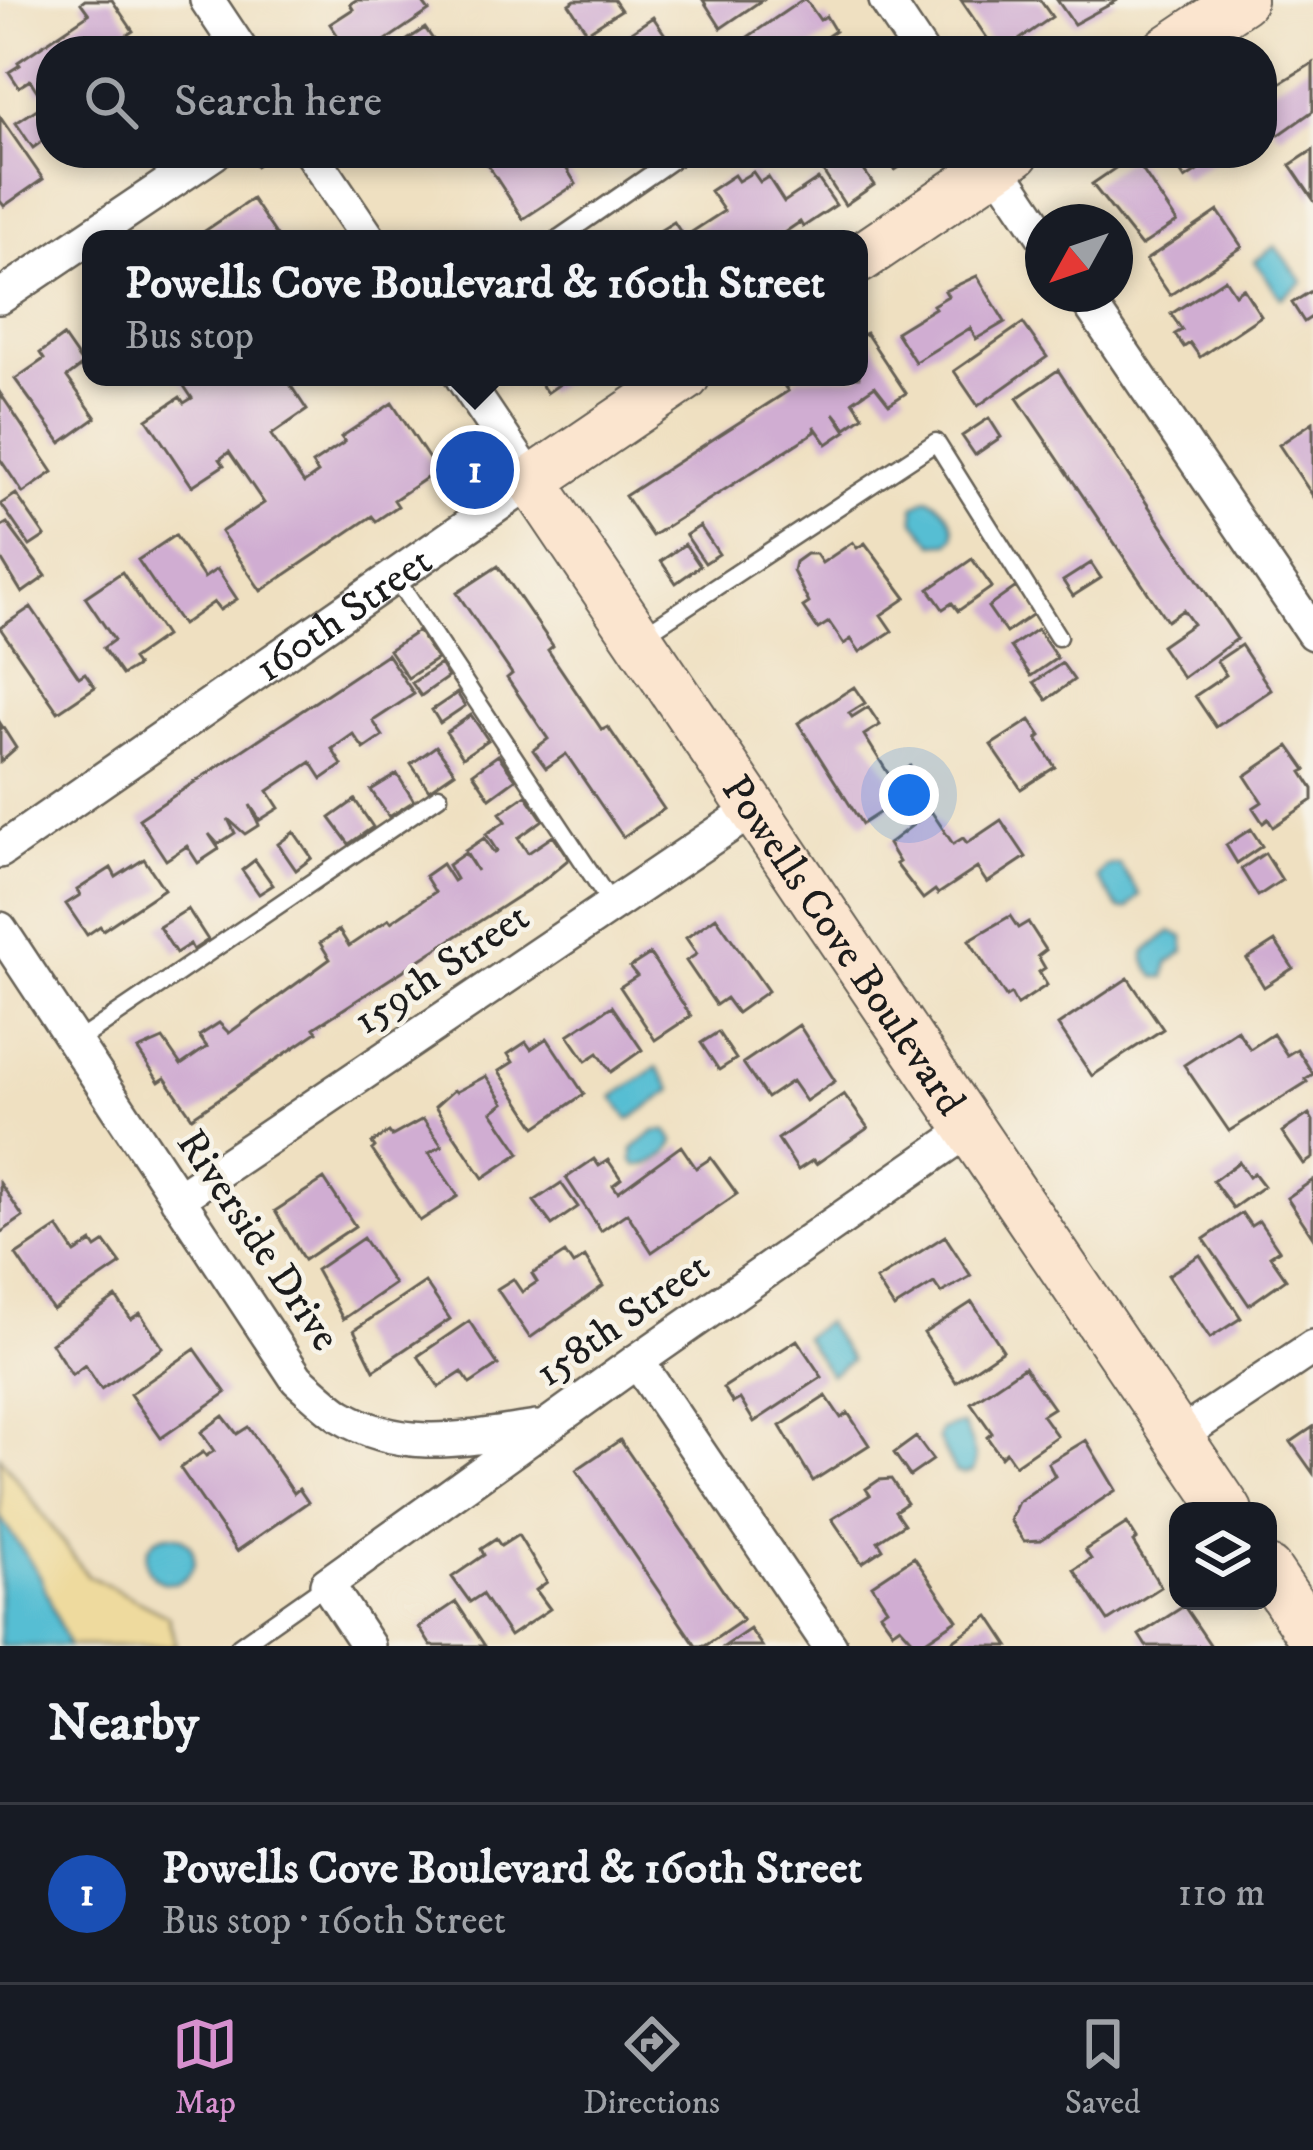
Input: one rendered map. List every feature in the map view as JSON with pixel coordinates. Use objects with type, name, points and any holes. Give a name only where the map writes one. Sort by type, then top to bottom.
[{"type":"street","points":[[207,0],[232,36]]},
{"type":"street","points":[[886,0],[910,36]]},
{"type":"street","points":[[1188,36],[1242,0]]},
{"type":"street","points":[[100,230],[192,168]]},
{"type":"street","points":[[320,168],[363,230]]},
{"type":"street","points":[[868,252],[985,168]]},
{"type":"street","points":[[1006,168],[1026,204]]},
{"type":"street","points":[[0,297],[82,242]]},
{"type":"street","points":[[1095,312],[1313,633]]},
{"type":"street","name":"Powells Cove Boulevard","points":[[468,386],[1222,1502]]},
{"type":"street","name":"160th Street","points":[[0,851],[672,386]]},
{"type":"street","name":"159th Street","points":[[177,1199],[754,809]]},
{"type":"street","name":"Riverside Drive","points":[[0,929],[297,1379],[341,1416],[398,1441],[438,1442],[544,1427]]},
{"type":"street","name":"158th Street","points":[[327,1584],[970,1129]]},
{"type":"street","points":[[1178,1437],[1313,1347]]},
{"type":"street","points":[[637,1361],[830,1646]]},
{"type":"street","points":[[327,1584],[368,1646]]},
{"type":"street","points":[[1277,1584],[1313,1638]]},
{"type":"lane","points":[[571,230],[660,168]]},
{"type":"lane","points":[[638,638],[936,442],[1058,637]]},
{"type":"lane","points":[[394,576],[612,905]]},
{"type":"lane","points":[[75,1043],[439,796]]},
{"type":"lane","points":[[239,1646],[327,1584]]},
{"type":"sand","points":[[0,1456],[87,1575],[168,1616],[176,1646],[68,1646],[40,1576],[0,1517]]},
{"type":"water","points":[[1275,246],[1303,282],[1281,298],[1255,261]]},
{"type":"water","points":[[927,498],[951,519],[954,537],[949,543],[934,544],[915,521],[914,506]]},
{"type":"water","points":[[1119,864],[1140,895],[1128,909],[1119,909],[1097,878],[1106,866]]},
{"type":"water","points":[[1171,931],[1183,937],[1184,951],[1168,963],[1165,977],[1155,977],[1145,952]]},
{"type":"water","points":[[657,1067],[672,1090],[629,1120],[613,1097]]},
{"type":"water","points":[[655,1131],[667,1131],[672,1146],[654,1162],[637,1165],[633,1149]]},
{"type":"water","points":[[825,1322],[851,1360],[830,1375],[804,1337]]},
{"type":"water","points":[[963,1425],[975,1455],[973,1471],[964,1474],[955,1472],[938,1438],[941,1430]]},
{"type":"water","points":[[0,1517],[40,1576],[68,1646],[0,1646]]},
{"type":"water","points":[[170,1535],[187,1542],[194,1559],[187,1576],[170,1583],[153,1576],[146,1559],[153,1542]]},
{"type":"building","points":[[112,0],[133,31],[126,36],[56,36],[89,14],[81,3]]},
{"type":"building","points":[[356,0],[421,0],[429,11],[392,36],[338,36],[330,24],[353,9],[350,4]]},
{"type":"building","points":[[614,0],[621,10],[587,32],[569,4]]},
{"type":"building","points":[[703,0],[762,0],[721,28]]},
{"type":"building","points":[[802,0],[820,20],[826,16],[835,31],[828,36],[749,36]]},
{"type":"building","points":[[961,0],[1040,0],[1052,17],[1025,36],[986,36]]},
{"type":"building","points":[[1057,0],[1118,0],[1074,24]]},
{"type":"building","points":[[653,17],[666,36],[629,36]]},
{"type":"building","points":[[36,50],[36,89],[30,80],[19,87],[9,72]]},
{"type":"building","points":[[1313,63],[1313,111],[1279,135],[1277,132],[1277,85]]},
{"type":"building","points":[[36,110],[36,146],[33,148],[16,123]]},
{"type":"building","points":[[0,117],[43,179],[4,206],[0,201]]},
{"type":"building","points":[[1313,150],[1313,199],[1290,165]]},
{"type":"building","points":[[490,168],[566,168],[576,184],[523,219]]},
{"type":"building","points":[[821,168],[862,168],[874,185],[845,205]]},
{"type":"building","points":[[1115,168],[1141,168],[1177,222],[1141,246],[1133,236],[1133,204],[1108,204],[1092,184]]},
{"type":"building","points":[[1178,168],[1202,168],[1185,179]]},
{"type":"building","points":[[753,172],[760,182],[768,177],[784,202],[818,179],[836,205],[803,227],[800,222],[788,230],[695,230],[724,211],[710,191],[734,175],[738,181]]},
{"type":"building","points":[[252,199],[273,230],[206,230]]},
{"type":"building","points":[[1218,211],[1242,247],[1170,295],[1146,260]]},
{"type":"building","points":[[977,276],[1005,322],[976,339],[970,328],[915,362],[896,332],[935,308],[948,296],[945,291]]},
{"type":"building","points":[[1225,279],[1235,294],[1243,288],[1261,316],[1200,357],[1175,334],[1182,330],[1171,314]]},
{"type":"building","points":[[1313,290],[1313,316],[1304,322],[1292,303]]},
{"type":"building","points":[[1023,323],[1047,357],[978,406],[954,371]]},
{"type":"building","points":[[63,336],[82,364],[67,377],[96,418],[61,443],[15,379],[44,359],[40,353]]},
{"type":"building","points":[[868,336],[906,393],[889,404],[875,386],[853,401],[863,416],[846,428],[834,413],[846,431],[827,444],[814,426],[815,432],[652,536],[625,496],[788,391],[785,387],[868,386]]},
{"type":"building","points":[[1058,370],[1237,639],[1183,678],[1161,646],[1193,624],[1183,610],[1167,621],[1017,398]]},
{"type":"building","points":[[184,386],[291,386],[307,410],[271,435],[304,483],[318,473],[312,464],[345,442],[341,437],[392,403],[437,471],[394,500],[398,506],[376,521],[372,516],[261,591],[221,532],[264,503],[229,452],[220,459],[224,465],[192,486],[147,419],[180,397],[184,403],[192,398]]},
{"type":"building","points":[[0,393],[53,472],[23,493],[0,459]]},
{"type":"building","points":[[989,418],[1001,437],[975,455],[962,436]]},
{"type":"building","points":[[1313,422],[1313,496],[1279,445]]},
{"type":"building","points":[[16,494],[45,536],[30,546],[1,504]]},
{"type":"building","points":[[7,523],[46,576],[22,593],[0,557],[0,527]]},
{"type":"building","points":[[700,526],[719,554],[705,563],[686,535]]},
{"type":"building","points":[[175,535],[204,578],[217,569],[237,599],[220,610],[214,602],[182,625],[138,560]]},
{"type":"building","points":[[853,542],[857,548],[865,543],[906,598],[881,615],[892,631],[860,652],[851,639],[844,644],[829,622],[818,629],[803,607],[809,603],[793,571],[795,562],[806,554],[816,554],[822,563]]},
{"type":"building","points":[[685,544],[700,566],[676,583],[661,561]]},
{"type":"building","points":[[972,559],[992,587],[958,611],[952,603],[943,609],[929,589]]},
{"type":"building","points":[[1091,563],[1101,578],[1073,596],[1063,581]]},
{"type":"building","points":[[498,566],[553,646],[548,650],[602,730],[608,727],[664,809],[623,837],[566,754],[546,768],[533,750],[548,739],[507,678],[512,674],[457,593]]},
{"type":"building","points":[[122,572],[165,636],[132,659],[137,666],[122,675],[103,648],[114,640],[85,597]]},
{"type":"building","points":[[1016,587],[1035,613],[1006,633],[988,607]]},
{"type":"building","points":[[31,607],[79,677],[85,673],[95,687],[58,712],[0,628]]},
{"type":"building","points":[[1037,629],[1057,658],[1031,676],[1011,647]]},
{"type":"building","points":[[418,631],[437,659],[408,678],[389,650]]},
{"type":"building","points":[[1241,645],[1271,690],[1216,727],[1195,696],[1226,675],[1217,661]]},
{"type":"building","points":[[387,654],[414,694],[373,721],[383,736],[364,749],[353,734],[332,749],[342,765],[322,779],[311,762],[268,791],[279,808],[260,820],[250,805],[259,825],[245,834],[228,819],[235,833],[218,844],[209,834],[219,849],[198,863],[187,846],[166,860],[139,819]]},
{"type":"building","points":[[1062,663],[1074,680],[1047,700],[1034,682]]},
{"type":"building","points":[[440,664],[448,677],[421,696],[412,683]]},
{"type":"building","points":[[854,687],[865,703],[849,713],[852,717],[868,707],[880,725],[864,735],[891,778],[910,766],[922,785],[862,824],[798,723]]},
{"type":"building","points":[[457,693],[465,706],[440,723],[432,710]]},
{"type":"building","points":[[471,715],[488,740],[463,757],[446,732]]},
{"type":"building","points":[[1030,720],[1055,767],[1021,789],[991,745]]},
{"type":"building","points":[[0,723],[16,748],[0,762]]},
{"type":"building","points":[[436,746],[455,772],[429,790],[411,764]]},
{"type":"building","points":[[1289,746],[1306,770],[1302,772],[1313,789],[1313,800],[1273,827],[1268,819],[1263,823],[1253,808],[1262,802],[1245,776]]},
{"type":"building","points":[[498,755],[516,779],[490,798],[473,773]]},
{"type":"building","points":[[397,774],[414,801],[389,817],[371,790]]},
{"type":"building","points":[[526,795],[543,820],[518,838],[528,853],[553,836],[569,859],[545,879],[314,1028],[317,1032],[192,1117],[165,1078],[159,1082],[138,1050],[163,1039],[181,1065],[207,1047],[199,1036],[219,1023],[229,1033],[330,959],[320,943],[339,930],[349,946],[391,922],[435,892],[425,876],[442,864],[456,879],[448,865],[465,853],[477,871],[465,851],[484,838],[497,851],[486,834],[506,821],[500,813]]},
{"type":"building","points":[[355,800],[373,827],[349,844],[330,818]]},
{"type":"building","points":[[931,811],[953,844],[963,838],[967,843],[1001,820],[1026,857],[987,883],[977,868],[923,899],[896,864],[888,844]]},
{"type":"building","points":[[1251,829],[1262,846],[1237,863],[1226,845]]},
{"type":"building","points":[[294,832],[312,858],[296,870],[278,844]]},
{"type":"building","points":[[1265,853],[1282,880],[1258,896],[1241,869]]},
{"type":"building","points":[[144,859],[164,889],[103,930],[100,926],[87,935],[66,904],[80,895],[77,890],[111,868],[116,877]]},
{"type":"building","points":[[255,860],[273,885],[259,894],[242,870]]},
{"type":"building","points":[[188,909],[208,940],[193,950],[190,944],[176,953],[159,927]]},
{"type":"building","points":[[1010,916],[1018,928],[1028,922],[1046,950],[1038,956],[1045,968],[1039,972],[1047,985],[1017,1005],[1011,994],[1006,997],[969,940]]},
{"type":"building","points":[[716,917],[768,991],[737,1013],[726,998],[716,1005],[686,961],[697,954],[686,938]]},
{"type":"building","points":[[1275,941],[1293,968],[1264,987],[1247,959]]},
{"type":"building","points":[[650,954],[691,1016],[655,1040],[620,987],[637,976],[630,967]]},
{"type":"building","points":[[1128,978],[1163,1029],[1092,1076],[1058,1025]]},
{"type":"building","points":[[612,1006],[642,1050],[611,1072],[598,1053],[586,1061],[568,1035]]},
{"type":"building","points":[[799,1025],[835,1081],[806,1101],[792,1081],[767,1098],[743,1063]]},
{"type":"building","points":[[1237,1030],[1250,1049],[1273,1034],[1287,1055],[1297,1049],[1313,1074],[1229,1131],[1184,1065]]},
{"type":"building","points":[[718,1032],[736,1059],[719,1070],[701,1043]]},
{"type":"building","points":[[547,1038],[584,1094],[536,1127],[499,1071],[513,1062],[508,1054],[526,1042],[531,1049]]},
{"type":"building","points":[[486,1076],[504,1103],[492,1112],[520,1153],[483,1178],[435,1107],[454,1090]]},
{"type":"building","points":[[844,1094],[868,1128],[816,1164],[813,1160],[798,1170],[778,1139]]},
{"type":"building","points":[[1309,1114],[1313,1158],[1304,1164],[1282,1132]]},
{"type":"building","points":[[423,1119],[442,1146],[429,1153],[458,1196],[420,1221],[372,1150],[372,1143]]},
{"type":"building","points":[[681,1146],[696,1168],[711,1158],[737,1194],[652,1252],[627,1213],[601,1231],[566,1178],[594,1159],[599,1166],[608,1160],[621,1179],[613,1185],[618,1192]]},
{"type":"building","points":[[1239,1162],[1249,1177],[1254,1173],[1264,1186],[1233,1208],[1213,1181]]},
{"type":"building","points":[[324,1179],[355,1226],[304,1260],[275,1211]]},
{"type":"building","points":[[1313,1180],[1313,1237],[1287,1198]]},
{"type":"building","points":[[0,1183],[23,1217],[0,1233]]},
{"type":"building","points":[[561,1183],[578,1207],[552,1225],[534,1201]]},
{"type":"building","points":[[1242,1213],[1251,1226],[1259,1221],[1279,1250],[1270,1256],[1286,1279],[1249,1305],[1204,1239]]},
{"type":"building","points":[[58,1227],[75,1253],[92,1242],[96,1248],[105,1242],[121,1264],[53,1310],[16,1255]]},
{"type":"building","points":[[945,1236],[971,1276],[941,1293],[934,1283],[894,1308],[876,1280]]},
{"type":"building","points":[[363,1238],[394,1284],[343,1319],[316,1270]]},
{"type":"building","points":[[565,1253],[573,1265],[585,1257],[603,1286],[530,1338],[497,1289],[513,1279],[522,1292],[537,1282],[532,1274]]},
{"type":"building","points":[[1200,1255],[1241,1318],[1210,1338],[1168,1275]]},
{"type":"building","points":[[425,1282],[450,1319],[374,1370],[354,1330]]},
{"type":"building","points":[[116,1297],[131,1319],[140,1313],[163,1348],[101,1389],[85,1365],[72,1375],[51,1343]]},
{"type":"building","points":[[972,1302],[1003,1350],[956,1382],[924,1333]]},
{"type":"building","points":[[469,1321],[498,1365],[470,1384],[462,1372],[439,1387],[418,1356]]},
{"type":"building","points":[[797,1340],[822,1377],[754,1422],[740,1399],[733,1403],[723,1388]]},
{"type":"building","points":[[195,1349],[226,1393],[161,1438],[130,1394]]},
{"type":"building","points":[[1024,1367],[1053,1408],[1042,1415],[1057,1436],[1015,1465],[1006,1452],[1001,1457],[987,1437],[992,1433],[971,1403]]},
{"type":"building","points":[[826,1396],[841,1418],[848,1413],[869,1445],[813,1481],[780,1426]]},
{"type":"building","points":[[223,1416],[237,1434],[248,1427],[294,1493],[299,1489],[308,1502],[237,1551],[180,1468],[203,1452],[206,1456],[214,1451],[201,1432]]},
{"type":"building","points":[[1313,1427],[1313,1473],[1291,1442]]},
{"type":"building","points":[[916,1437],[933,1460],[910,1476],[894,1453]]},
{"type":"building","points":[[620,1440],[743,1620],[705,1646],[696,1646],[576,1470]]},
{"type":"building","points":[[1086,1440],[1116,1490],[1041,1540],[1024,1541],[1010,1520],[1018,1502],[1055,1476],[1048,1463]]},
{"type":"building","points":[[891,1479],[907,1503],[895,1511],[904,1524],[878,1541],[883,1549],[862,1563],[832,1519],[870,1495],[866,1489],[879,1480]]},
{"type":"building","points":[[1127,1523],[1137,1539],[1133,1542],[1161,1587],[1108,1621],[1074,1570],[1091,1559],[1085,1550]]},
{"type":"building","points":[[518,1535],[547,1582],[536,1590],[550,1609],[510,1636],[482,1594],[470,1602],[452,1577],[484,1555],[481,1549],[496,1539],[501,1546]]},
{"type":"building","points":[[914,1557],[957,1620],[918,1646],[900,1626],[893,1631],[880,1613],[887,1608],[872,1585]]},
{"type":"building","points":[[456,1602],[485,1646],[431,1646],[419,1627]]},
{"type":"building","points":[[1178,1610],[1187,1610],[1211,1646],[1146,1646],[1139,1635]]},
{"type":"building","points":[[989,1616],[1009,1646],[945,1646]]},
{"type":"building","points":[[750,1629],[762,1646],[725,1646],[731,1642]]},
{"type":"place","name":"Powells Cove Boulevard & 160th Street","points":[[475,470]]}]
